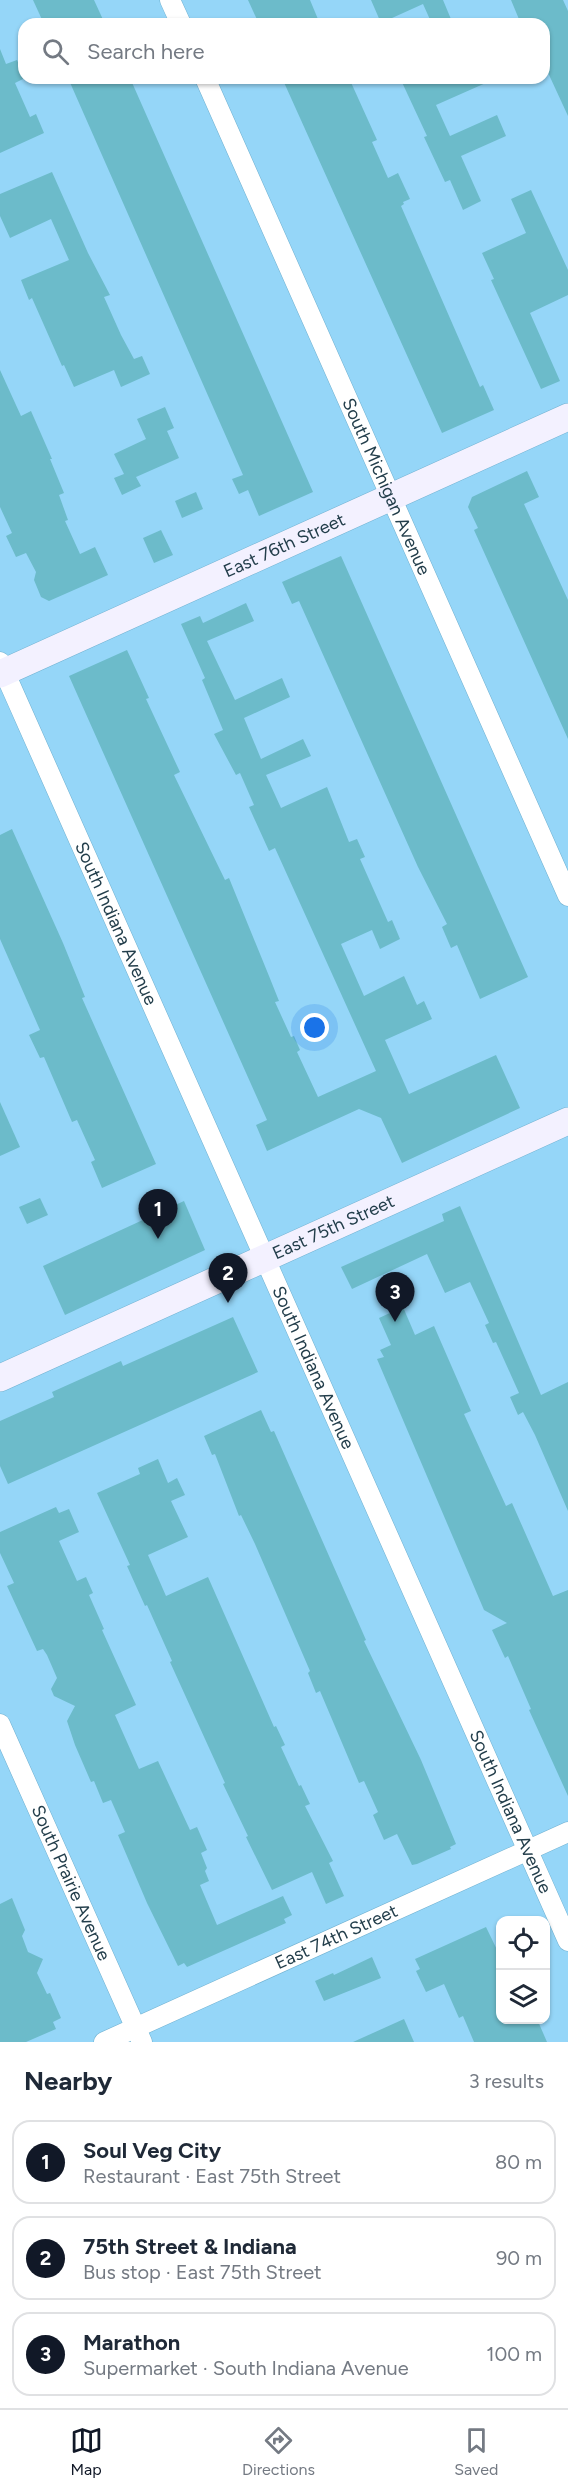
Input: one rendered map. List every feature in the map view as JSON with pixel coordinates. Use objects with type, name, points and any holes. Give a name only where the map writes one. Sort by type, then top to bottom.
[{"type":"street","points":[[170,0],[178,18]]},
{"type":"street","name":"South Michigan Avenue","points":[[208,84],[568,896]]},
{"type":"street","name":"East 76th Street","points":[[1,669],[568,417]]},
{"type":"street","name":"South Indiana Avenue","points":[[1,669],[266,1258],[568,1941]]},
{"type":"street","name":"East 75th Street","points":[[0,1378],[568,1121]]},
{"type":"street","name":"South Prairie Avenue","points":[[0,1724],[139,2035]]},
{"type":"street","name":"East 74th Street","points":[[104,2042],[139,2035],[568,1832]]},
{"type":"building","points":[[33,0],[94,0],[102,18],[41,18]]},
{"type":"building","points":[[248,0],[310,0],[318,18],[256,18]]},
{"type":"building","points":[[371,0],[443,0],[450,18],[429,18],[423,4],[392,18],[379,18]]},
{"type":"building","points":[[511,0],[563,0],[568,11],[568,116],[550,77],[550,18],[518,18]]},
{"type":"building","points":[[0,49],[6,64],[17,60],[18,82],[15,83],[30,117],[36,114],[44,133],[0,153]]},
{"type":"building","points":[[71,84],[133,84],[313,492],[259,516],[248,490],[239,494],[232,479],[243,475]]},
{"type":"building","points":[[285,84],[352,84],[377,140],[372,142],[388,178],[398,173],[410,199],[403,202],[401,206],[480,387],[483,385],[494,410],[442,433]]},
{"type":"building","points":[[403,84],[483,84],[436,105],[450,136],[497,115],[506,136],[461,156],[481,201],[463,210],[450,180],[445,182],[424,137],[427,136]]},
{"type":"building","points":[[52,172],[88,253],[110,295],[104,297],[121,335],[134,359],[142,356],[150,374],[121,387],[114,370],[74,387],[64,365],[62,366],[32,298],[29,300],[21,280],[69,260],[51,219],[10,238],[0,216],[0,194]]},
{"type":"building","points":[[531,190],[568,270],[568,295],[530,313],[560,381],[541,389],[491,280],[494,279],[482,253],[526,233],[511,199]]},
{"type":"building","points":[[0,370],[21,416],[31,411],[52,459],[50,459],[64,493],[59,495],[68,520],[65,521],[80,554],[95,547],[108,575],[49,601],[41,597],[34,580],[36,572],[26,553],[16,557],[6,536],[12,533],[0,507]]},
{"type":"building","points":[[165,407],[174,428],[167,431],[179,458],[136,477],[141,486],[122,495],[114,478],[124,474],[114,454],[146,439],[137,419]]},
{"type":"building","points":[[527,471],[539,497],[524,504],[568,600],[568,739],[474,530],[478,528],[468,507],[472,497]]},
{"type":"building","points":[[196,492],[203,509],[182,518],[175,501]]},
{"type":"building","points":[[161,530],[173,555],[154,563],[143,538]]},
{"type":"building","points":[[341,556],[528,977],[480,999],[457,945],[451,948],[442,927],[447,924],[418,867],[299,601],[292,604],[282,582]]},
{"type":"building","points":[[246,603],[254,621],[207,641],[235,700],[282,678],[290,697],[244,718],[261,759],[303,739],[311,756],[266,775],[281,808],[327,787],[349,842],[357,839],[365,857],[360,859],[388,922],[392,920],[400,939],[380,949],[372,930],[341,944],[364,996],[404,976],[417,1005],[424,1001],[432,1019],[385,1040],[409,1094],[496,1055],[520,1108],[402,1163],[381,1118],[359,1109],[267,1151],[256,1125],[267,1120],[69,676],[127,650],[149,698],[146,699],[180,772],[174,775],[225,880],[229,878],[279,1001],[275,1002],[291,1037],[294,1036],[300,1050],[297,1052],[318,1097],[376,1071],[275,848],[269,851],[249,807],[254,805],[240,773],[236,775],[214,734],[223,730],[202,680],[205,678],[181,624],[200,616],[203,623]]},
{"type":"building","points":[[12,829],[63,943],[85,997],[82,998],[156,1164],[102,1188],[91,1162],[95,1160],[77,1120],[72,1122],[44,1057],[40,1058],[29,1035],[40,1030],[0,939],[0,835]]},
{"type":"building","points":[[0,1102],[20,1147],[0,1156]]},
{"type":"building","points":[[40,1198],[48,1215],[27,1224],[19,1207]]},
{"type":"building","points":[[184,1201],[205,1250],[65,1315],[43,1266]]},
{"type":"building","points":[[460,1206],[541,1395],[568,1382],[568,1511],[535,1435],[523,1412],[518,1415],[510,1397],[519,1393],[496,1342],[493,1343],[485,1325],[489,1323],[470,1282],[445,1293],[427,1254],[352,1289],[341,1267],[444,1221],[442,1214]]},
{"type":"building","points":[[403,1307],[415,1335],[434,1326],[471,1411],[464,1414],[506,1506],[512,1503],[553,1596],[568,1590],[568,1796],[529,1710],[531,1709],[508,1656],[505,1658],[492,1630],[507,1623],[484,1610],[377,1359],[384,1357],[380,1350],[391,1345],[379,1318]]},
{"type":"building","points":[[233,1317],[258,1372],[8,1484],[0,1466],[0,1421],[54,1397],[52,1392],[121,1361],[123,1366]]},
{"type":"building","points":[[261,1410],[271,1432],[274,1431],[366,1640],[364,1641],[421,1760],[456,1844],[450,1847],[451,1849],[417,1864],[412,1865],[397,1834],[384,1840],[373,1815],[378,1812],[364,1781],[359,1783],[320,1691],[316,1693],[308,1673],[310,1671],[255,1544],[241,1515],[239,1516],[215,1454],[212,1455],[204,1436]]},
{"type":"building","points":[[158,1459],[168,1483],[177,1478],[185,1495],[171,1501],[188,1537],[148,1555],[166,1596],[208,1577],[274,1727],[276,1726],[285,1745],[281,1747],[310,1804],[305,1806],[333,1861],[329,1863],[344,1896],[326,1904],[312,1872],[272,1890],[246,1837],[248,1836],[223,1784],[225,1783],[170,1662],[172,1661],[147,1605],[145,1606],[127,1566],[130,1565],[97,1493],[140,1474],[138,1468]]},
{"type":"building","points":[[56,1507],[59,1513],[69,1509],[79,1532],[59,1541],[77,1581],[86,1577],[93,1593],[89,1595],[104,1629],[102,1630],[136,1705],[115,1715],[139,1769],[158,1761],[190,1830],[197,1827],[207,1850],[201,1853],[209,1881],[200,1885],[217,1925],[283,1896],[292,1915],[284,1919],[286,1923],[187,1967],[184,1963],[178,1966],[147,1903],[118,1835],[125,1832],[111,1800],[103,1803],[75,1745],[67,1721],[75,1706],[54,1696],[51,1689],[57,1678],[43,1649],[37,1651],[7,1586],[14,1583],[0,1553],[0,1532]]},
{"type":"building","points":[[12,1898],[25,1930],[22,1936],[28,1952],[43,1959],[37,1973],[47,1994],[50,1993],[61,2018],[53,2022],[56,2029],[26,2042],[0,2042],[0,1904]]},
{"type":"building","points":[[486,1927],[496,1948],[496,2024],[539,2024],[547,2042],[474,2042],[463,2016],[459,2018],[444,1984],[426,1992],[416,1971],[420,1969],[415,1959]]},
{"type":"building","points":[[372,1957],[381,1978],[324,2001],[315,1981],[333,1973],[334,1975]]},
{"type":"building","points":[[404,2019],[414,2042],[353,2042]]},
{"type":"place","name":"Soul Veg City","points":[[158,1239]]},
{"type":"place","name":"75th Street & Indiana","points":[[228,1303]]},
{"type":"place","name":"Marathon","points":[[395,1322]]}]
